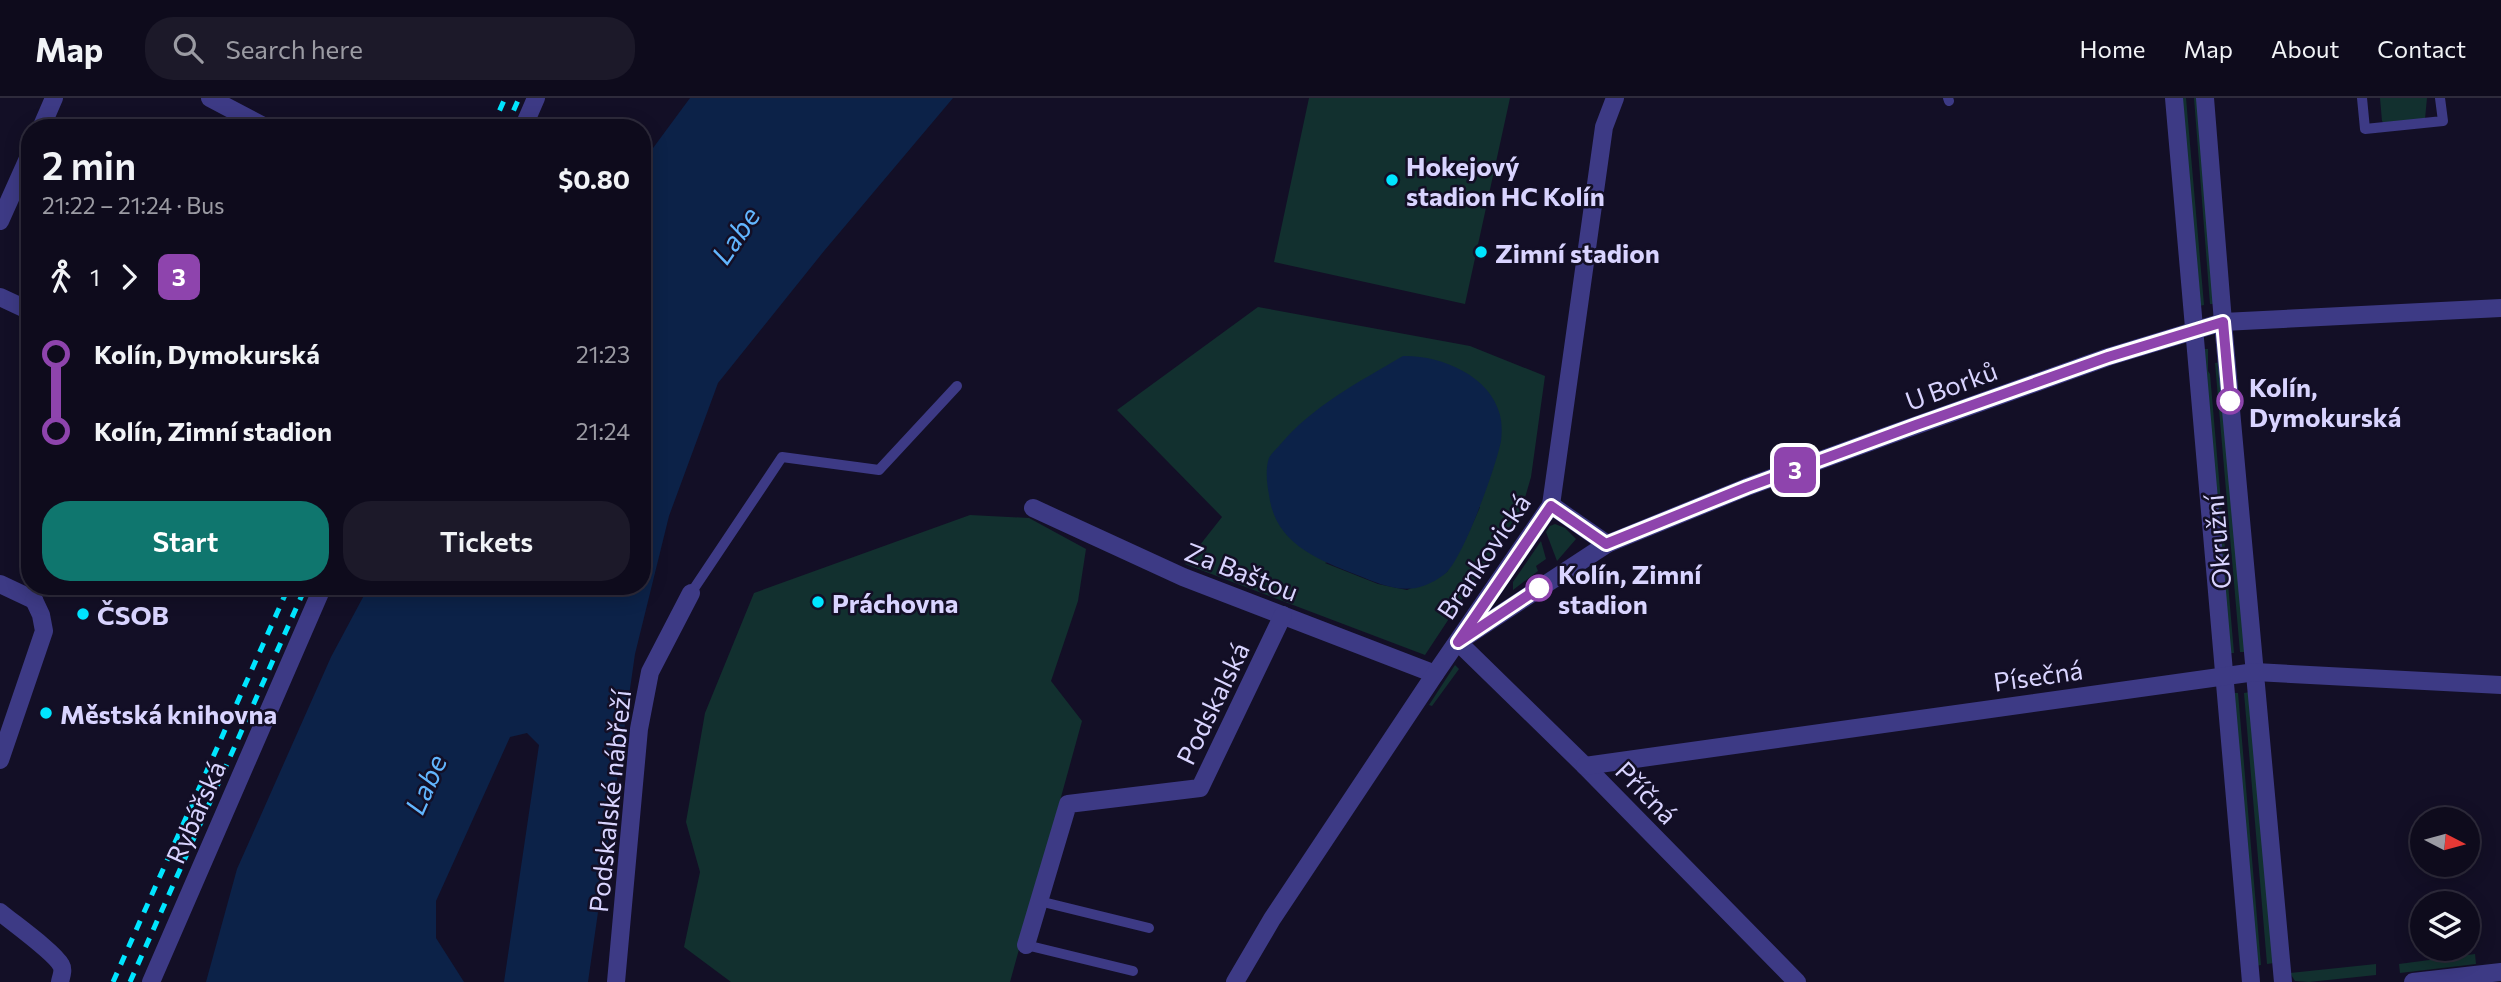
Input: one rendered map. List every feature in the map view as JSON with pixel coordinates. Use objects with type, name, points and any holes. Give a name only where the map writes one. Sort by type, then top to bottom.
[{"type":"street","points":[[45,119],[54,98]]},
{"type":"street","points":[[210,98],[250,119]]},
{"type":"street","points":[[527,119],[536,98]]},
{"type":"street","name":"Brankovická","points":[[1235,982],[1272,919],[1551,506],[1604,127],[1615,98]]},
{"type":"street","name":"Okružní","points":[[2174,98],[2250,982]]},
{"type":"street","name":"Okružní","points":[[2205,98],[2283,982]]},
{"type":"street","points":[[0,220],[21,173]]},
{"type":"street","points":[[0,297],[21,308]]},
{"type":"street","name":"U Borků","points":[[1458,642],[1606,544],[1747,487],[2108,357],[2223,322],[2501,308]]},
{"type":"street","points":[[1551,506],[1606,544]]},
{"type":"street","name":"Za Baštou","points":[[1033,508],[1183,577],[1435,674]]},
{"type":"street","points":[[0,584],[21,589]]},
{"type":"street","name":"Podskalské nábřeží","points":[[617,982],[639,729],[650,672],[691,593]]},
{"type":"street","points":[[0,760],[44,631],[37,595]]},
{"type":"street","name":"Rybářská","points":[[151,982],[319,595]]},
{"type":"street","name":"Podskalská","points":[[1026,945],[1068,804],[1200,788],[1283,615]]},
{"type":"street","name":"Příčná","points":[[1458,642],[1585,766],[1797,982]]},
{"type":"street","name":"Písečná","points":[[1585,766],[2255,672],[2501,685]]},
{"type":"street","points":[[0,912],[35,939],[61,964],[60,982]]},
{"type":"street","points":[[2413,982],[2501,972]]},
{"type":"lane","points":[[2362,98],[2365,129],[2443,121],[2440,98]]},
{"type":"lane","points":[[691,593],[782,457],[878,470],[957,386]]},
{"type":"lane","points":[[1039,901],[1149,928]]},
{"type":"lane","points":[[1026,945],[1133,971]]},
{"type":"green space","name":"Hokejový stadion HC Kolín","points":[[1309,98],[1510,98],[1465,304],[1274,262]]},
{"type":"green space","points":[[2182,98],[2186,98],[2204,305],[2199,306]]},
{"type":"green space","points":[[2194,98],[2198,98],[2216,304],[2210,304]]},
{"type":"green space","points":[[2380,98],[2427,98],[2425,119],[2384,123]]},
{"type":"green space","points":[[1258,307],[1470,346],[1545,376],[1531,477],[1522,508],[1425,655],[1185,564],[1222,517],[1117,410]],"holes":[[[1480,507],[1447,572],[1407,590],[1378,584],[1325,563]]]},
{"type":"green space","points":[[2203,349],[2208,349],[2234,653],[2229,653]]},
{"type":"green space","points":[[2221,362],[2246,652],[2240,652],[2215,363]]},
{"type":"green space","points":[[970,515],[1029,518],[1086,549],[1078,601],[1051,681],[1082,721],[1010,982],[731,982],[684,947],[700,872],[686,822],[705,713],[754,593]]},
{"type":"green space","points":[[1555,524],[1565,528],[1576,539],[1557,561],[1546,532]]},
{"type":"green space","points":[[1541,541],[1546,559],[1536,566],[1538,571],[1513,590],[1513,582]]},
{"type":"green space","points":[[1455,665],[1459,669],[1432,706],[1429,705]]},
{"type":"green space","points":[[2250,692],[2274,963],[2267,964],[2244,693]]},
{"type":"green space","points":[[2232,693],[2238,693],[2261,965],[2255,966]]},
{"type":"green space","points":[[2422,961],[2476,961],[2476,964],[2400,973],[2399,964]]},
{"type":"green space","points":[[2376,964],[2376,975],[2309,982],[2295,981],[2290,973]]},
{"type":"water","name":"Labe","points":[[690,98],[953,98],[824,251],[718,383],[669,516],[651,589],[651,151]]},
{"type":"water","points":[[1403,356],[1432,359],[1475,378],[1494,401],[1502,428],[1498,453],[1486,490],[1453,564],[1446,573],[1432,582],[1406,589],[1389,587],[1365,578],[1300,547],[1280,526],[1273,512],[1267,477],[1270,456],[1306,419],[1353,385]]},
{"type":"water","name":"Labe","points":[[364,595],[650,595],[635,654],[588,982],[504,982],[539,745],[527,733],[510,737],[436,901],[436,938],[464,982],[206,982],[237,869],[331,657]]},
{"type":"railway","points":[[496,119],[505,98]]},
{"type":"railway","points":[[510,119],[519,98]]},
{"type":"railway","points":[[113,982],[285,595]]},
{"type":"railway","points":[[130,982],[302,595]]},
{"type":"bus line","name":"3","points":[[1539,588],[1458,642],[1551,506],[1606,544],[1747,487],[1916,425],[2108,357],[2223,322],[2230,401]]},
{"type":"place","name":"Hokejový stadion HC Kolín","points":[[1392,180]]},
{"type":"place","name":"Zimní stadion","points":[[1481,252]]},
{"type":"place","name":"Kolín, Dymokurská","points":[[2230,401]]},
{"type":"place","name":"Kolín, Zimní stadion","points":[[1539,588]]},
{"type":"place","name":"Práchovna","points":[[818,602]]},
{"type":"place","name":"ČSOB","points":[[83,614]]},
{"type":"place","name":"Městská knihovna","points":[[46,713]]}]
